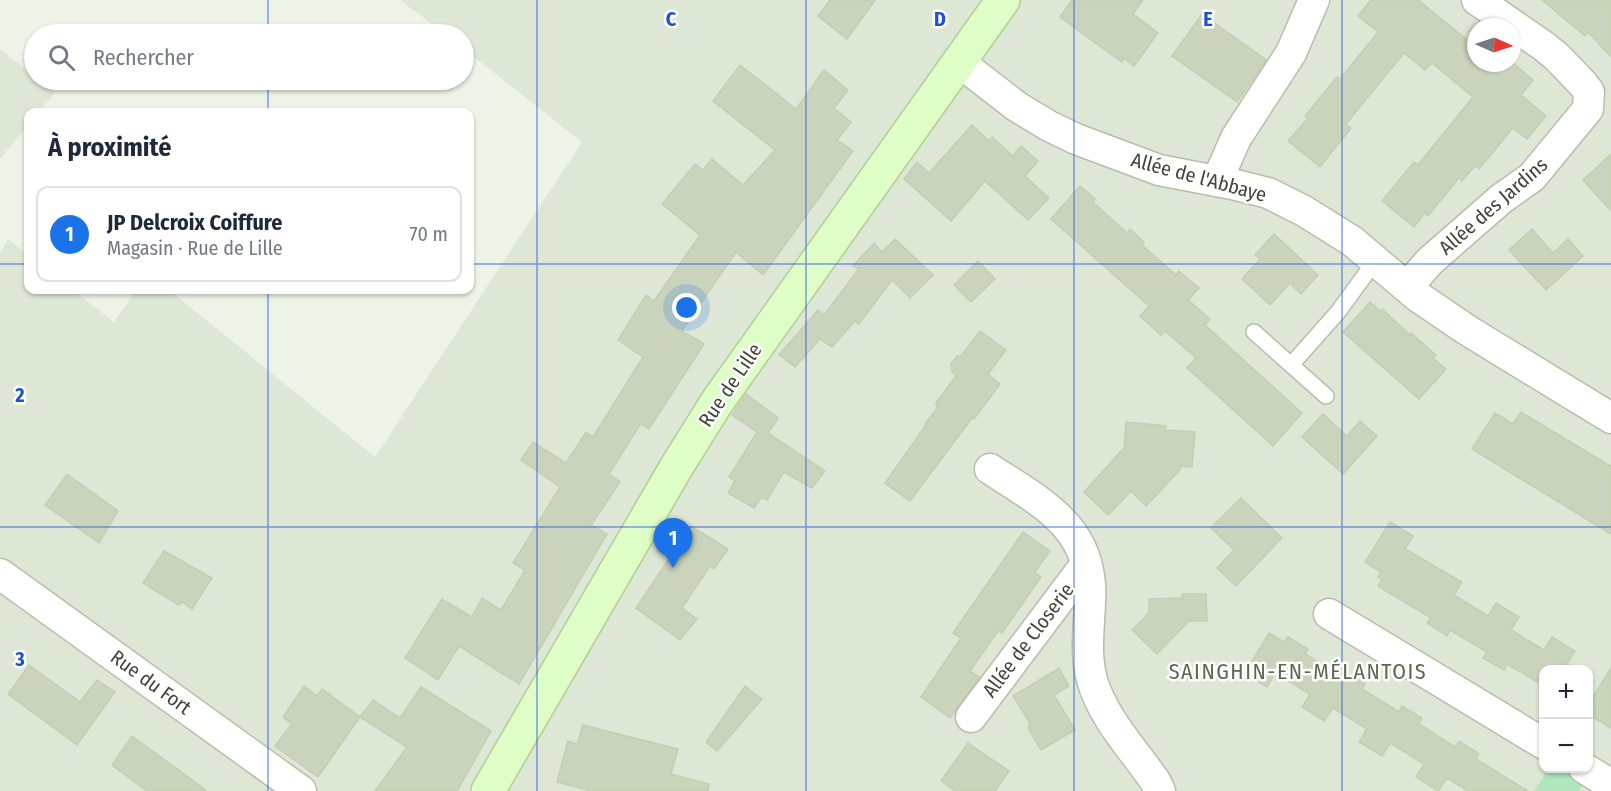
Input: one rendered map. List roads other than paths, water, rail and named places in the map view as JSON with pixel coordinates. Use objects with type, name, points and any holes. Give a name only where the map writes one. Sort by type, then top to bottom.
[{"type":"main road","name":"Rue de Lille","points":[[488,791],[677,466],[717,402],[883,172],[958,61],[1003,0]]},
{"type":"street","points":[[1217,181],[1236,138],[1295,46],[1314,0]]},
{"type":"street","name":"Allée des Jardins","points":[[1407,287],[1430,261],[1501,199],[1532,177],[1588,109],[1589,92],[1563,64],[1545,47],[1477,0]]},
{"type":"street","name":"Allée de l'Abbaye","points":[[958,61],[1016,106],[1076,139],[1159,170],[1249,188],[1285,201],[1337,231],[1407,287],[1495,348],[1611,418]]},
{"type":"street","name":"Allée de Closerie","points":[[990,469],[1044,504],[1065,523],[1080,546],[1090,589],[1087,643],[1092,681],[1108,714],[1160,791]]},
{"type":"street","name":"Allée de Closerie","points":[[971,717],[1086,564]]},
{"type":"street","name":"Rue du Fort","points":[[0,573],[301,791]]},
{"type":"street","points":[[1329,614],[1539,741]]},
{"type":"street","points":[[1591,773],[1608,786]]},
{"type":"lane","points":[[1291,365],[1338,312],[1376,260]]},
{"type":"lane","points":[[1254,332],[1326,396]]},
{"type":"place","name":"JP Delcroix Coiffure","points":[[673,568]]},
{"type":"district","name":"SAINGHIN-EN-MÉLANTOIS","points":[[1298,671]]}]
